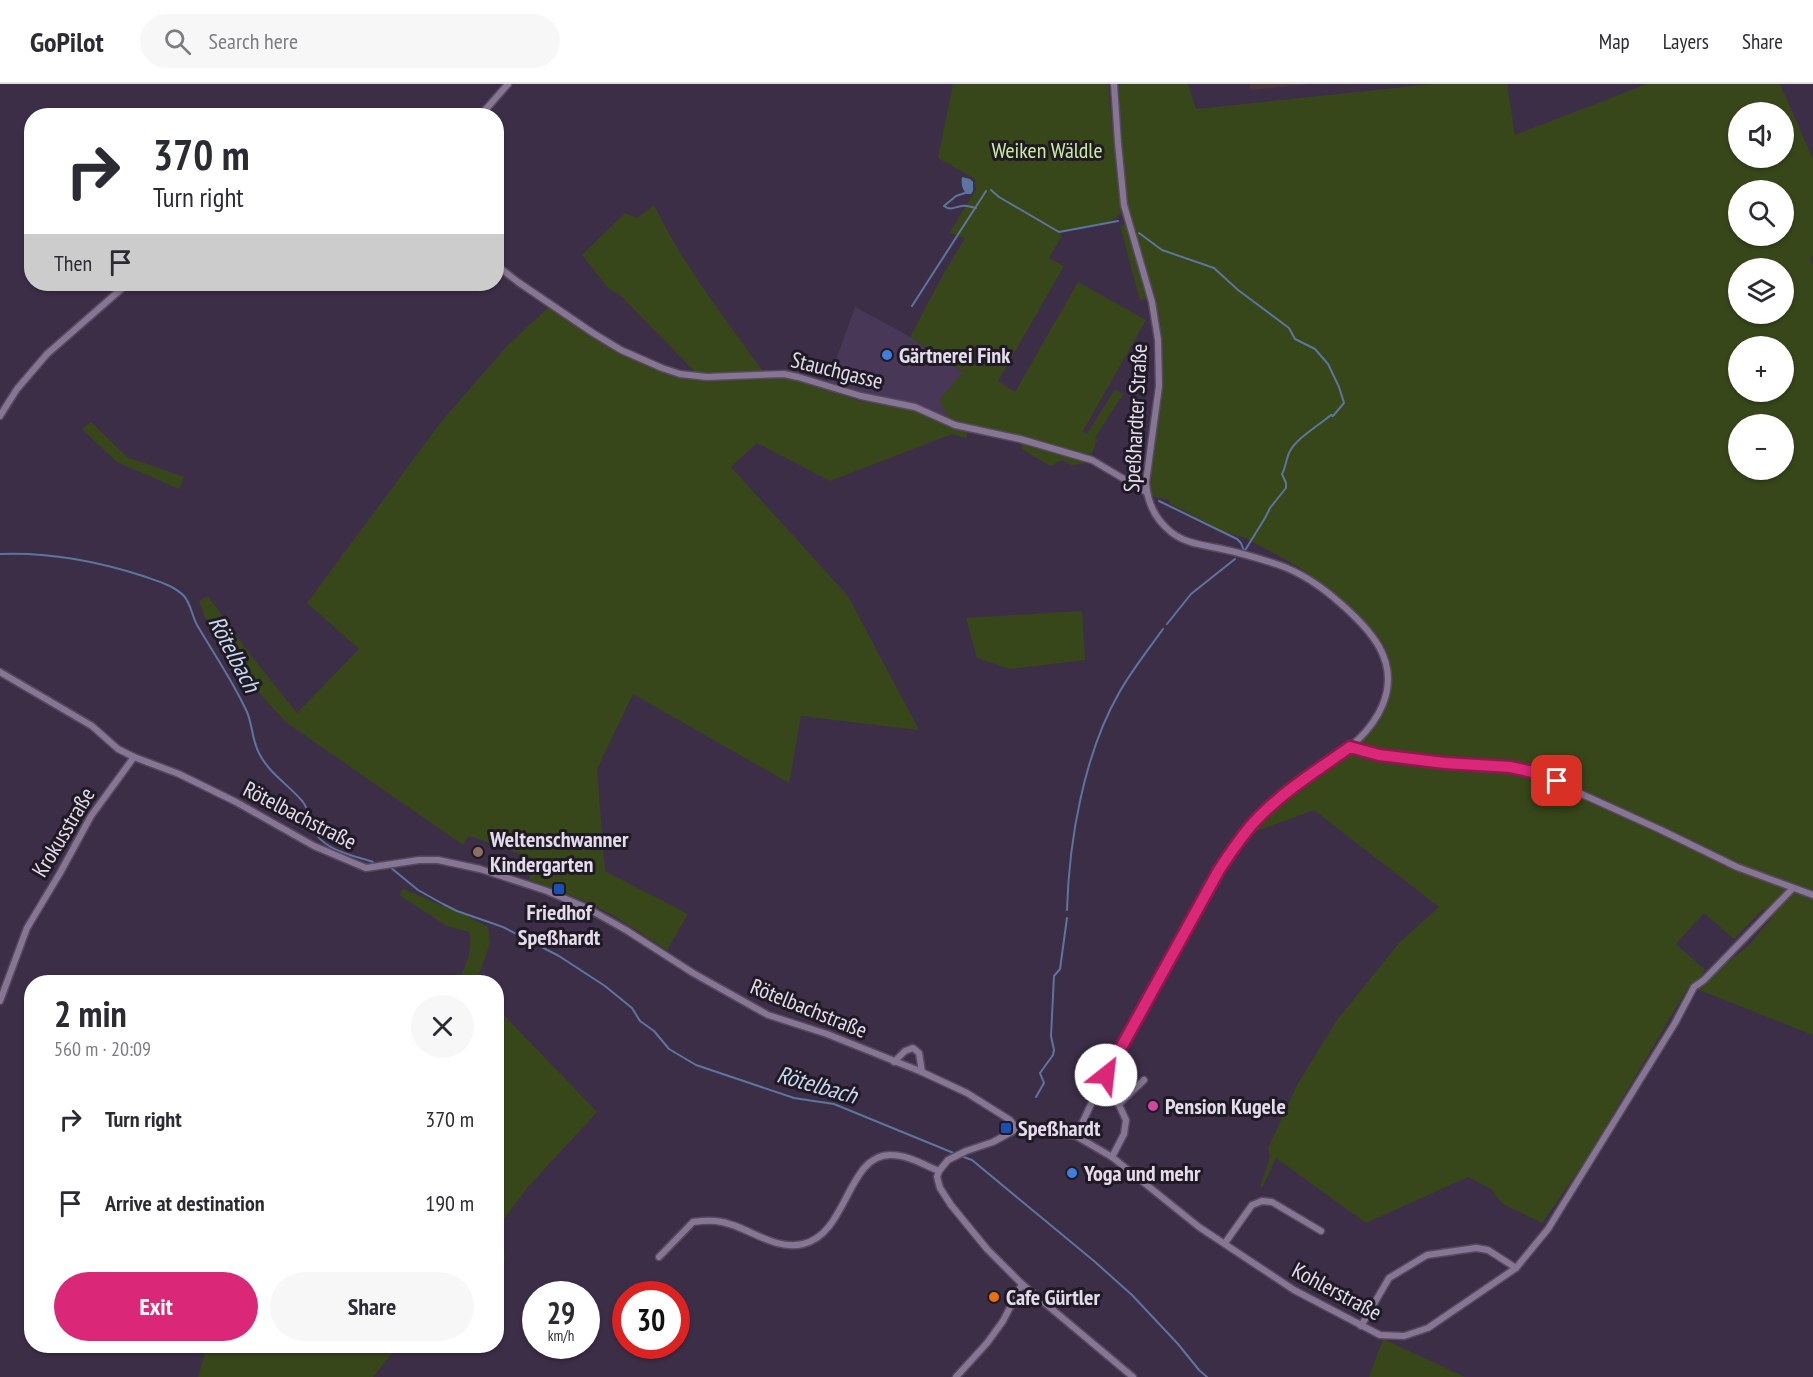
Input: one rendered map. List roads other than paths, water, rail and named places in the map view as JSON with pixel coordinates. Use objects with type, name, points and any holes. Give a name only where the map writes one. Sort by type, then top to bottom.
[{"type":"street","points":[[487,108],[508,84]]},
{"type":"street","name":"Speßhardter Straße","points":[[1114,84],[1124,205],[1152,302],[1158,340],[1159,386],[1146,469],[1146,492],[1150,507],[1158,520],[1186,541],[1254,558],[1307,578],[1361,622],[1375,639],[1384,656],[1388,687],[1379,714],[1368,730],[1350,747]]},
{"type":"street","name":"Stauchgasse","points":[[504,272],[593,333],[621,350],[662,368],[680,374],[707,377],[784,374],[798,376],[861,396],[915,407],[955,425],[1020,439],[1092,460],[1146,492]]},
{"type":"street","points":[[0,416],[24,380],[47,354],[119,291]]},
{"type":"street","name":"Rötelbachstraße","points":[[0,672],[92,726],[118,749],[179,774],[236,802],[314,846],[366,868],[419,860],[438,860],[480,869],[547,891],[587,908],[693,973],[768,1015],[826,1034],[922,1072],[967,1093],[1010,1120],[1017,1129]]},
{"type":"street","points":[[1133,1377],[1022,1284],[987,1249],[940,1188],[937,1177],[939,1171],[942,1165],[953,1157],[993,1142],[1017,1129],[1076,1136],[1106,1075],[1219,870],[1236,844],[1258,818],[1290,791],[1350,747],[1379,755],[1445,763],[1510,767],[1533,772],[1728,863],[1813,895]]},
{"type":"street","name":"Krokusstraße","points":[[0,1001],[27,928],[91,816],[134,757]]},
{"type":"street","name":"Kohlerstraße","points":[[1076,1136],[1112,1157],[1199,1227],[1294,1290],[1380,1335],[1404,1336],[1428,1328],[1516,1268],[1548,1229],[1675,1023],[1694,987],[1704,980],[1792,889]]},
{"type":"street","points":[[894,1062],[905,1051],[913,1048],[919,1053],[922,1072]]},
{"type":"street","points":[[1106,1075],[1126,1120],[1124,1134],[1112,1157]]},
{"type":"street","points":[[1119,1104],[1144,1080]]},
{"type":"street","points":[[659,1257],[693,1222],[716,1221],[740,1228],[771,1242],[787,1245],[802,1245],[818,1239],[835,1220],[859,1173],[876,1158],[890,1154],[910,1158],[939,1171]]},
{"type":"street","points":[[1225,1243],[1252,1205],[1262,1201],[1272,1202],[1322,1231]]},
{"type":"street","points":[[1361,1326],[1389,1278],[1427,1255],[1476,1248],[1488,1250],[1516,1268]]},
{"type":"street","points":[[956,1377],[987,1343],[1003,1321],[1022,1284]]},
{"type":"water","points":[[962,177],[973,182],[971,194],[966,194]]},
{"type":"waterway","points":[[991,190],[1059,232],[1118,221]]},
{"type":"waterway","points":[[912,306],[986,191]]},
{"type":"waterway","points":[[965,193],[956,196],[944,206],[976,208]]},
{"type":"waterway","points":[[1139,233],[1162,250],[1214,268],[1238,290],[1289,328],[1295,339],[1315,349],[1328,364],[1339,387],[1344,403],[1333,416],[1331,415],[1293,446],[1282,474],[1286,488],[1270,508],[1244,552]]},
{"type":"waterway","points":[[1159,501],[1237,539],[1244,551]]},
{"type":"waterway","name":"Rötelbach","points":[[0,554],[37,554],[90,562],[143,576],[180,592],[242,701],[260,755],[269,768],[303,802],[316,835],[338,850],[373,862]]},
{"type":"waterway","points":[[1167,624],[1191,594],[1235,559]]},
{"type":"waterway","points":[[1067,910],[1075,827],[1096,743],[1124,685],[1163,629]]},
{"type":"waterway","name":"Rötelbach","points":[[390,867],[418,890],[443,904],[503,927],[559,956],[605,986],[632,1008],[640,1021],[654,1031],[669,1049],[696,1065],[794,1098],[834,1104],[956,1154]]},
{"type":"waterway","points":[[1036,1097],[1044,1083],[1040,1073],[1054,1050],[1051,1036],[1054,976],[1060,969],[1067,918]]},
{"type":"waterway","name":"Rötelbach","points":[[961,1156],[972,1160],[1132,1295],[1207,1377]]},
{"type":"place","name":"Gärtnerei Fink","points":[[887,355]]},
{"type":"place","name":"Weltenschwanner Kindergarten","points":[[478,852]]},
{"type":"place","name":"Friedhof Speßhardt","points":[[559,889]]},
{"type":"place","name":"Pension Kugele","points":[[1153,1106]]},
{"type":"place","name":"Speßhardt","points":[[1006,1128]]},
{"type":"place","name":"Yoga und mehr","points":[[1072,1173]]},
{"type":"place","name":"Cafe Gürtler","points":[[994,1297]]},
{"type":"park label","name":"Weiken Wäldle","points":[[1047,150]]}]
